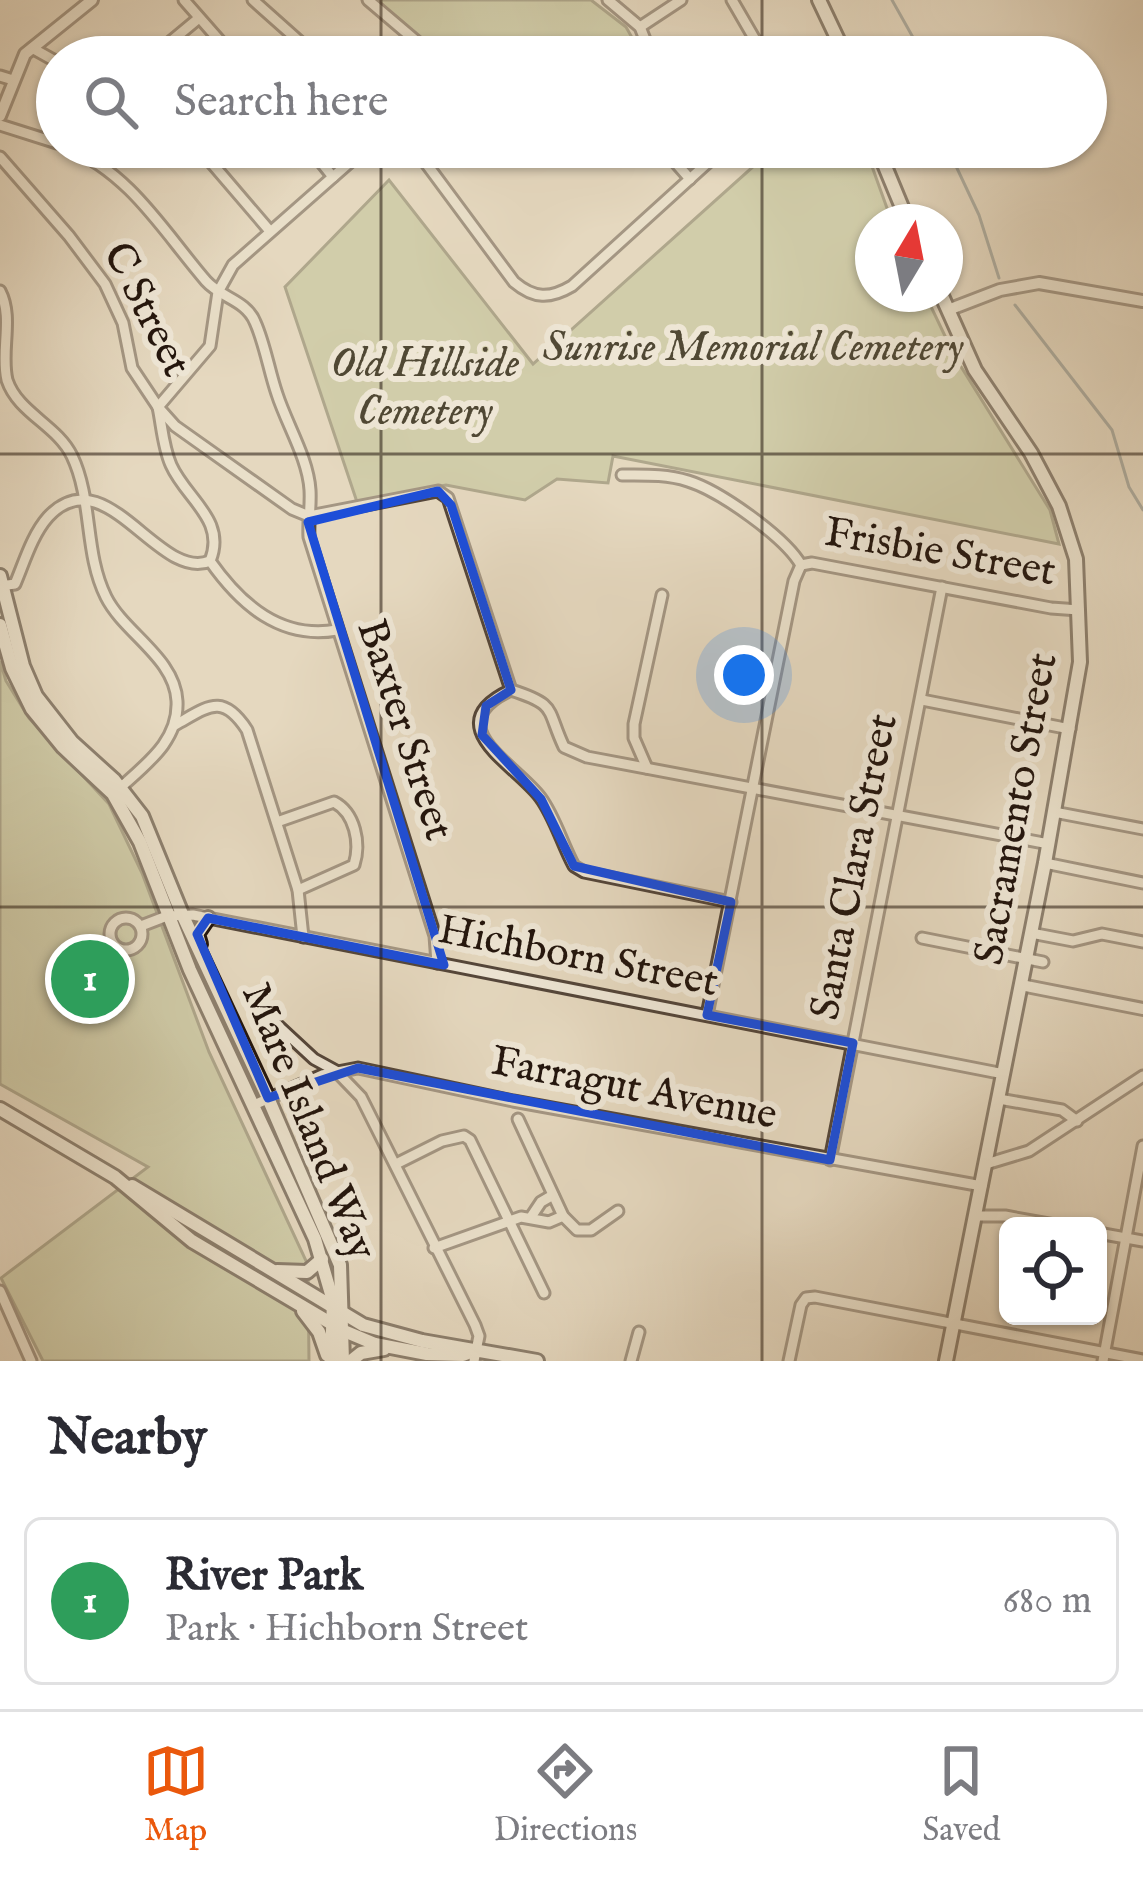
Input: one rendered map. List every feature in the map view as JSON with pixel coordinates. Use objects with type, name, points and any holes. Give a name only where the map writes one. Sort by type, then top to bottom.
[{"type":"main road","points":[[819,0],[836,36]]},
{"type":"main road","points":[[886,168],[901,204]]},
{"type":"main road","name":"Sacramento Street","points":[[946,1361],[1049,844],[1080,662],[1076,559],[1059,506],[1031,453],[975,370],[949,312]]},
{"type":"main road","points":[[1,583],[22,666],[42,705],[117,790],[153,840],[174,915]]},
{"type":"main road","points":[[0,625],[12,668],[32,709],[63,747],[117,790]]},
{"type":"main road","name":"Mare Island Way","points":[[174,915],[204,956],[340,1265],[339,1320],[330,1361]]},
{"type":"main road","name":"Mare Island Way","points":[[174,915],[322,1259],[347,1361]]},
{"type":"main road","points":[[204,956],[197,934],[208,918]]},
{"type":"main road","points":[[0,1109],[125,1184],[192,1240],[293,1301],[391,1348]]},
{"type":"main road","points":[[125,1184],[139,1188],[339,1320],[475,1356]]},
{"type":"main road","points":[[264,1268],[298,1274],[322,1259]]},
{"type":"main road","points":[[293,1301],[319,1332],[330,1361]]},
{"type":"main road","points":[[347,1361],[361,1353],[391,1348],[537,1361]]},
{"type":"street","points":[[47,36],[92,0]]},
{"type":"street","points":[[184,0],[216,36]]},
{"type":"street","points":[[253,0],[293,36]]},
{"type":"street","points":[[368,0],[410,36]]},
{"type":"street","points":[[608,0],[640,27],[644,36]]},
{"type":"street","points":[[640,27],[680,0]]},
{"type":"street","points":[[732,0],[753,36]]},
{"type":"street","points":[[178,36],[200,18]]},
{"type":"street","points":[[36,45],[6,78],[0,120],[36,134]]},
{"type":"street","points":[[32,48],[36,50]]},
{"type":"street","name":"C Street","points":[[0,157],[104,284],[123,323],[132,368],[158,407],[175,426],[309,516]]},
{"type":"street","name":"Baxter Street","points":[[107,168],[218,292],[244,306],[255,321],[307,474],[309,537],[435,936],[437,964]]},
{"type":"street","points":[[216,168],[269,230]]},
{"type":"street","points":[[326,168],[334,177]]},
{"type":"street","points":[[210,561],[216,541],[212,525],[170,463],[158,407],[210,346],[218,292],[233,265],[344,168]]},
{"type":"street","points":[[430,168],[514,282],[527,293],[542,296],[558,295],[572,286],[702,168]]},
{"type":"street","points":[[680,168],[690,179]]},
{"type":"street","points":[[963,304],[1000,290],[1039,283],[1143,301]]},
{"type":"street","points":[[0,291],[6,314],[2,356],[6,378],[21,403],[66,445],[84,490],[104,592],[177,695],[175,725],[166,743],[117,790]]},
{"type":"street","name":"Frisbie Street","points":[[622,476],[692,482],[786,545],[801,565],[812,563],[1079,610]]},
{"type":"street","points":[[309,516],[438,491],[451,505],[511,690],[547,705],[564,747],[587,757],[1049,844]]},
{"type":"street","points":[[1,583],[15,584],[47,518],[71,503],[100,505],[121,514],[179,560],[197,566],[210,561]]},
{"type":"street","points":[[210,561],[223,580],[284,628],[306,633],[337,630]]},
{"type":"street","points":[[707,1015],[794,580],[801,565]]},
{"type":"street","name":"Santa Clara Street","points":[[830,1160],[942,587]]},
{"type":"street","points":[[647,768],[634,738],[634,724],[662,595]]},
{"type":"street","points":[[511,690],[486,706],[481,721],[488,748],[541,799],[574,866],[584,872],[731,902]]},
{"type":"street","points":[[922,700],[1070,729]]},
{"type":"street","points":[[175,725],[204,707],[218,705],[232,710],[247,730],[298,890],[303,937]]},
{"type":"street","points":[[277,822],[334,802],[349,814],[358,842],[354,865],[298,890]]},
{"type":"street","points":[[1054,812],[1143,829]]},
{"type":"street","points":[[545,837],[557,831]]},
{"type":"street","points":[[1045,863],[1143,883]]},
{"type":"street","name":"Hichborn Street","points":[[141,926],[174,915],[208,918],[1004,1074]]},
{"type":"street","points":[[1031,933],[1073,941],[1102,934],[1143,942]]},
{"type":"street","points":[[922,938],[1043,962]]},
{"type":"street","points":[[1021,985],[1143,1009]]},
{"type":"street","points":[[255,1011],[314,1059],[337,1071],[368,1107],[470,1314],[478,1336],[475,1356]]},
{"type":"street","points":[[254,1105],[337,1071]]},
{"type":"street","name":"Farragut Avenue","points":[[337,1071],[384,1072],[513,1101],[920,1175],[981,1177]]},
{"type":"street","points":[[981,1177],[1143,1076]]},
{"type":"street","points":[[999,1099],[1062,1111],[1078,1120]]},
{"type":"street","points":[[518,1119],[563,1216],[584,1232],[619,1211]]},
{"type":"street","points":[[396,1164],[442,1141],[464,1136],[476,1148],[544,1292]]},
{"type":"street","points":[[1104,1357],[1143,1146]]},
{"type":"street","points":[[531,1217],[553,1195]]},
{"type":"street","points":[[977,1212],[1010,1217]]},
{"type":"street","points":[[434,1248],[510,1222],[531,1217],[549,1222],[563,1216]]},
{"type":"street","points":[[1107,1235],[1143,1241]]},
{"type":"street","points":[[0,1292],[31,1361]]},
{"type":"street","points":[[789,1361],[806,1298],[1104,1357],[1143,1360]]},
{"type":"street","points":[[631,1361],[639,1333]]},
{"type":"highlighted area","points":[[438,491],[451,505],[511,690],[486,706],[482,735],[541,799],[574,866],[731,902],[707,1015],[853,1043],[830,1160],[358,1068],[268,1098],[197,934],[208,918],[444,965],[308,522]]},
{"type":"green space","points":[[374,0],[591,0],[631,36],[416,36]]},
{"type":"green space","name":"Sunrise Memorial Cemetery","points":[[752,168],[873,168],[886,204],[855,204],[855,312],[934,312],[955,357],[1050,510],[1059,544],[613,456],[608,483],[557,479],[525,500],[446,485],[357,502],[285,287],[389,180],[533,364]]},
{"type":"green space","points":[[0,661],[6,681],[29,718],[109,804],[142,873],[209,1052],[308,1265],[309,1361],[43,1361],[1,1278],[148,1167],[0,1084]]},
{"type":"waterway","points":[[892,0],[912,36]]},
{"type":"waterway","points":[[957,168],[979,215],[999,278]]},
{"type":"waterway","points":[[1015,305],[1112,430],[1129,487],[1143,510]]},
{"type":"place","name":"River Park","points":[[90,979]]},
{"type":"park label","name":"Old Hillside Cemetery","points":[[425,388]]}]
